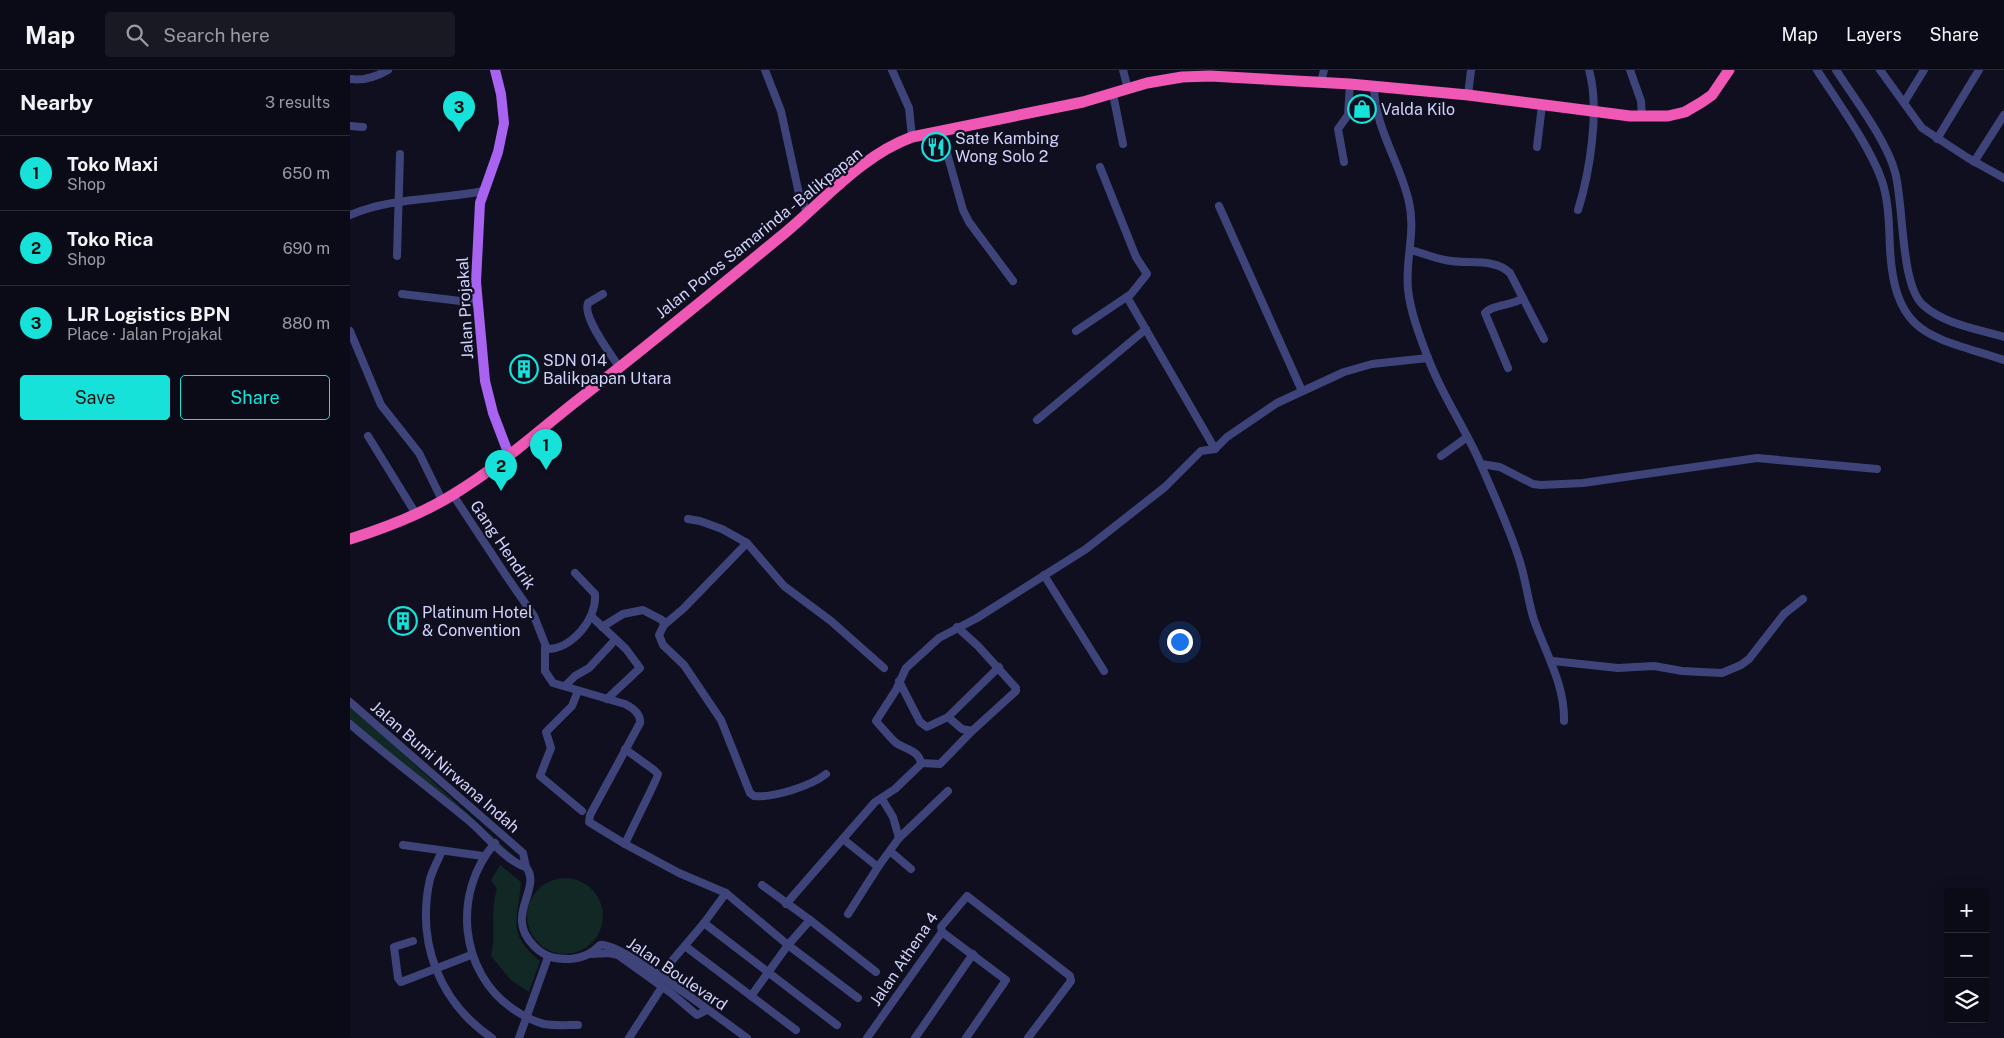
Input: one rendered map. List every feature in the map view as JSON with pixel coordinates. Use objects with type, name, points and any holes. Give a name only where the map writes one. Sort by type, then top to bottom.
[{"type":"highway","name":"Jalan Poros Samarinda - Balikpapan","points":[[350,539],[416,514],[453,494],[509,455],[620,368],[808,214],[859,168],[902,141],[1182,77],[1210,73],[1273,74],[1321,82],[1468,95],[1642,117],[1668,116],[1685,112],[1712,95],[1729,70]]},
{"type":"main road","name":"Jalan Projakal","points":[[495,70],[501,94],[504,123],[498,152],[483,191],[478,225],[477,303],[485,381],[493,412],[509,455]]},
{"type":"street","points":[[350,79],[361,80],[387,70]]},
{"type":"street","points":[[766,70],[781,111],[799,194],[808,214]]},
{"type":"street","points":[[892,70],[909,108],[912,138]]},
{"type":"street","points":[[1123,70],[1128,89]]},
{"type":"street","points":[[1321,82],[1324,70]]},
{"type":"street","points":[[1468,95],[1470,70]]},
{"type":"street","points":[[1578,210],[1584,186],[1595,112],[1589,70]]},
{"type":"street","points":[[1630,70],[1641,101],[1642,117]]},
{"type":"street","points":[[1817,70],[1871,158],[1882,181],[1888,221],[1891,272],[1904,309],[1916,326],[1933,336],[2004,360]]},
{"type":"street","points":[[1836,70],[1872,126],[1894,169],[1900,198],[1905,259],[1916,296],[1922,304],[1941,316],[2004,337]]},
{"type":"street","points":[[1880,70],[1905,101],[1922,128],[1974,162],[2004,178]]},
{"type":"street","points":[[1905,101],[1924,70]]},
{"type":"street","points":[[1937,139],[1978,70]]},
{"type":"street","points":[[1344,162],[1338,129],[1348,115],[1350,84]]},
{"type":"street","points":[[1374,88],[1379,124],[1409,200],[1412,223],[1408,290],[1428,358],[1466,438],[1481,464],[1520,562],[1534,620],[1553,661],[1564,708],[1564,721]]},
{"type":"street","points":[[1113,94],[1123,144]]},
{"type":"street","points":[[1537,147],[1542,105]]},
{"type":"street","points":[[1974,162],[2004,115]]},
{"type":"street","points":[[350,126],[362,127]]},
{"type":"street","points":[[941,132],[963,210],[969,222],[1013,281]]},
{"type":"street","points":[[397,256],[400,154]]},
{"type":"street","points":[[1076,331],[1127,297],[1147,274],[1136,257],[1100,166]]},
{"type":"street","points":[[350,215],[399,201],[459,196],[483,191]]},
{"type":"street","points":[[1220,206],[1302,391]]},
{"type":"street","points":[[1411,250],[1446,260],[1469,264],[1486,263],[1504,267],[1510,273],[1544,339]]},
{"type":"street","points":[[402,294],[477,303]]},
{"type":"street","points":[[604,294],[588,303],[587,309],[596,331],[620,368]]},
{"type":"street","points":[[1127,297],[1215,449]]},
{"type":"street","points":[[1508,368],[1484,313],[1488,309],[1514,303],[1523,298]]},
{"type":"street","points":[[1037,420],[1146,330]]},
{"type":"street","points":[[350,331],[382,405],[423,459],[442,500]]},
{"type":"street","points":[[957,627],[999,667],[1014,684],[1016,691],[972,731],[945,761],[935,764],[921,763],[909,748],[896,743],[876,721],[896,690],[906,668],[939,638],[957,627],[977,618],[1086,549],[1165,486],[1201,451],[1215,449],[1227,437],[1277,403],[1357,367],[1428,358]]},
{"type":"street","points":[[368,436],[416,514]]},
{"type":"street","points":[[1441,456],[1466,438]]},
{"type":"street","points":[[1481,464],[1500,467],[1533,484],[1541,485],[1583,483],[1757,458],[1878,469]]},
{"type":"street","name":"Gang Hendrik","points":[[453,494],[534,616],[545,648],[545,671],[548,678],[553,683],[572,689]]},
{"type":"street","points":[[688,519],[700,520],[722,529],[747,543],[784,586],[831,621],[884,668]]},
{"type":"street","points":[[747,543],[684,609],[664,625],[658,635],[664,645],[684,664],[721,720],[750,793],[760,796],[778,793],[813,783],[826,774]]},
{"type":"street","points":[[545,648],[553,649],[577,635],[591,616],[595,594],[576,573]]},
{"type":"street","points":[[1044,575],[1104,671]]},
{"type":"street","points":[[1553,661],[1618,668],[1654,666],[1682,671],[1722,673],[1749,659],[1784,614],[1804,599]]},
{"type":"street","points":[[602,628],[623,614],[643,610],[662,620],[664,625]]},
{"type":"street","points":[[591,616],[626,649],[640,668],[607,699]]},
{"type":"street","points":[[582,811],[540,776],[551,748],[546,732],[572,706],[572,689],[575,676],[589,668],[615,640]]},
{"type":"street","points":[[899,682],[924,726],[932,725],[948,717],[999,667]]},
{"type":"street","points":[[572,689],[625,704],[633,708],[640,717],[640,723],[590,815],[589,822],[679,873],[726,893],[788,945],[858,998]]},
{"type":"street","name":"Jalan Bumi Nirwana Indah","points":[[350,702],[522,853],[526,867],[517,865],[495,843],[350,724]]},
{"type":"street","points":[[948,717],[962,729],[972,731]]},
{"type":"street","points":[[625,749],[658,774],[658,778],[646,798],[625,844]]},
{"type":"street","points":[[786,904],[875,802],[882,800],[906,780],[921,763]]},
{"type":"street","points":[[848,914],[878,867],[900,838],[948,791]]},
{"type":"street","points":[[882,800],[893,817],[900,838]]},
{"type":"street","points":[[843,839],[878,867]]},
{"type":"street","points":[[495,843],[484,856],[469,896],[468,922],[471,955],[486,984],[500,1000],[526,1018],[543,1024],[578,1025]]},
{"type":"street","points":[[403,845],[484,856]]},
{"type":"street","points":[[442,851],[430,878],[427,906],[428,939],[435,970],[441,984],[467,1018],[492,1038]]},
{"type":"street","points":[[890,851],[911,869]]},
{"type":"street","points":[[519,1038],[548,957],[531,943],[523,929],[524,903],[532,880],[531,873],[526,867]]},
{"type":"street","points":[[762,885],[876,972]]},
{"type":"street","points":[[660,975],[704,923],[726,893]]},
{"type":"street","name":"Jalan Athena 4","points":[[867,1038],[942,932],[941,927],[966,897],[969,897],[1070,976],[1071,981],[1028,1038]]},
{"type":"street","points":[[751,996],[788,945],[810,920]]},
{"type":"street","points":[[704,923],[837,1025]]},
{"type":"street","points":[[942,932],[974,954],[1006,980],[966,1038]]},
{"type":"street","points":[[413,941],[394,946],[399,981],[404,982],[471,955]]},
{"type":"street","name":"Jalan Boulevard","points":[[548,957],[574,959],[592,954],[600,945],[605,943],[660,975],[747,1038]]},
{"type":"street","points":[[685,946],[796,1030]]},
{"type":"street","points":[[592,954],[609,953],[618,955],[696,1015],[707,1010]]},
{"type":"street","points":[[918,1037],[974,954]]},
{"type":"street","points":[[640,1038],[630,1035],[662,987]]},
{"type":"green space","points":[[350,705],[515,857],[516,863],[510,863],[350,720]]},
{"type":"green space","points":[[500,865],[521,882],[517,916],[518,934],[529,951],[540,961],[529,992],[511,980],[491,956],[497,889],[491,880]]},
{"type":"green space","points":[[565,878],[580,881],[592,889],[600,901],[603,916],[600,931],[592,943],[580,951],[565,954],[550,951],[538,943],[530,931],[527,916],[530,901],[538,889],[550,881]]},
{"type":"place","name":"Valda Kilo","points":[[1362,109]]},
{"type":"place","name":"LJR Logistics BPN","points":[[459,132]]},
{"type":"place","name":"Sate Kambing Wong Solo 2","points":[[936,147]]},
{"type":"place","name":"SDN 014 Balikpapan Utara","points":[[524,369]]},
{"type":"place","name":"Toko Maxi","points":[[546,470]]},
{"type":"place","name":"Toko Rica","points":[[501,491]]},
{"type":"place","name":"Platinum Hotel & Convention","points":[[403,621]]}]
